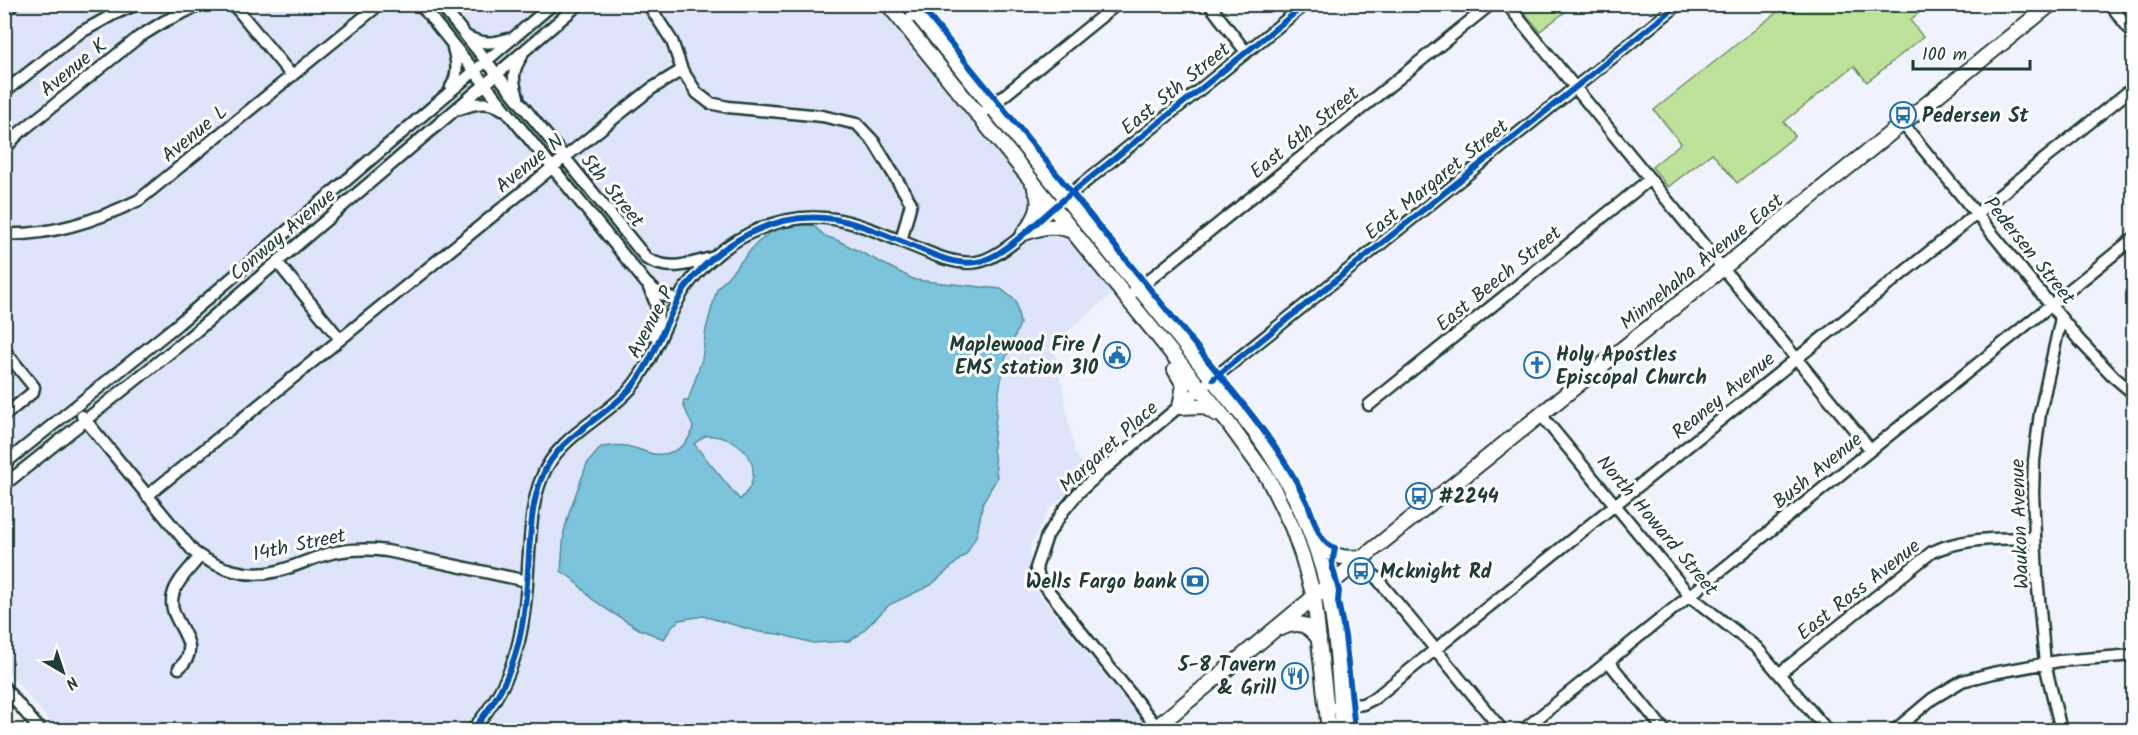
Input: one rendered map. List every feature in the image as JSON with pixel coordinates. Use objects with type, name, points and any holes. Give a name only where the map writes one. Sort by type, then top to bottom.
[{"type":"main road","points":[[888,4],[1127,297],[1261,467],[1280,501],[1298,542],[1314,597],[1329,730]]},
{"type":"main road","name":"Minnehaha Avenue East","points":[[1152,729],[2051,4]]},
{"type":"main road","points":[[917,7],[991,106],[1273,456],[1298,501],[1313,537],[1326,588],[1343,730]]},
{"type":"main road","points":[[1024,233],[1033,220],[1039,204],[1038,195],[1031,180]]},
{"type":"main road","points":[[1024,233],[1053,226],[1074,232]]},
{"type":"main road","points":[[1161,341],[1167,358],[1184,385],[1180,406],[1203,406],[1226,420]]},
{"type":"main road","points":[[1313,537],[1320,546],[1339,557],[1349,559],[1365,557]]},
{"type":"main road","points":[[1273,631],[1291,623],[1302,623],[1311,628],[1319,639]]},
{"type":"street","points":[[4,11],[13,4]]},
{"type":"street","points":[[6,87],[78,33],[137,4]]},
{"type":"street","name":"Avenue K","points":[[4,150],[18,134],[139,37],[165,21],[202,4]]},
{"type":"street","points":[[230,4],[238,10],[292,76]]},
{"type":"street","name":"Avenue L","points":[[4,234],[60,229],[119,210],[139,200],[380,4]]},
{"type":"street","name":"5th Street","points":[[420,4],[646,283],[658,293],[678,300]]},
{"type":"street","name":"5th Street","points":[[440,4],[647,259],[657,264],[673,267],[685,266],[714,257]]},
{"type":"street","name":"Conway Avenue","points":[[4,464],[195,310],[553,4]]},
{"type":"street","name":"Conway Avenue","points":[[4,485],[187,339],[579,4]]},
{"type":"street","points":[[979,116],[1117,4]]},
{"type":"street","points":[[1209,4],[1246,52]]},
{"type":"street","name":"East 5th Street","points":[[1053,207],[1306,4]]},
{"type":"street","name":"East 6th Street","points":[[1127,297],[1491,4]]},
{"type":"street","points":[[1507,4],[1871,450]]},
{"type":"street","name":"East Margaret Street","points":[[1200,390],[1679,4]]},
{"type":"street","points":[[2110,4],[2133,35]]},
{"type":"street","points":[[648,5],[672,41],[682,70],[697,93],[710,103],[728,107],[822,116],[857,124],[874,142],[911,203],[902,241]]},
{"type":"street","points":[[904,23],[917,7]]},
{"type":"street","points":[[464,35],[485,43],[494,43],[520,32]]},
{"type":"street","points":[[449,92],[457,73],[452,44]]},
{"type":"street","points":[[523,108],[514,86],[513,76],[514,68],[526,48]]},
{"type":"street","name":"Avenue N","points":[[147,496],[552,167],[651,89],[682,70]]},
{"type":"street","name":"Reaney Avenue","points":[[1326,709],[1370,702],[2133,87]]},
{"type":"street","points":[[452,112],[475,103],[498,106],[507,112]]},
{"type":"street","name":"Pedersen Street","points":[[1903,124],[2095,358],[2133,394]]},
{"type":"street","name":"East Beech Street","points":[[1369,405],[1650,179]]},
{"type":"street","name":"Avenue P","points":[[472,730],[498,695],[512,665],[524,623],[532,508],[543,474],[562,445],[631,388],[641,374],[678,300],[694,276],[714,257],[737,240],[762,227],[789,219],[803,218],[848,222],[951,261],[977,262],[991,258],[1002,251],[1053,207]]},
{"type":"street","name":"Bush Avenue","points":[[1523,730],[2133,238]]},
{"type":"street","points":[[277,262],[340,339]]},
{"type":"street","points":[[646,283],[659,315],[649,358]]},
{"type":"street","name":"Waukon Avenue","points":[[2061,318],[2036,439],[2033,493],[2044,664],[2061,730]]},
{"type":"street","points":[[4,350],[33,385],[34,390],[4,416]]},
{"type":"street","name":"Margaret Place","points":[[1152,729],[1146,713],[1046,590],[1036,568],[1047,536],[1079,492],[1200,390]]},
{"type":"street","name":"14th Street","points":[[76,408],[182,539],[200,556],[222,568],[239,573],[258,574],[278,571],[336,552],[372,549],[527,581]]},
{"type":"street","name":"North Howard Street","points":[[1541,415],[1690,596],[1757,648],[1827,730]]},
{"type":"street","name":"East Ross Avenue","points":[[1780,673],[1932,552],[1970,540],[2035,538]]},
{"type":"street","points":[[179,669],[186,662],[190,653],[182,628],[172,610],[173,594],[200,556]]},
{"type":"street","points":[[1375,576],[1502,730]]},
{"type":"street","points":[[1895,730],[1932,699],[1962,681],[2044,664],[2133,655]]},
{"type":"street","points":[[1608,661],[1664,730]]},
{"type":"street","points":[[4,687],[40,730]]},
{"type":"shaded area","points":[[4,5],[881,5],[1115,292],[1054,343],[1075,454],[1091,474],[1050,508],[1031,544],[1028,581],[1145,725],[1138,730],[57,730],[5,668]]},
{"type":"green space","points":[[1518,5],[1574,5],[1540,31]]},
{"type":"green space","points":[[1786,5],[1929,5],[1910,20],[1923,37],[1867,82],[1854,66],[1784,122],[1795,136],[1737,183],[1712,153],[1668,187],[1652,167],[1681,143],[1654,110]]},
{"type":"water","points":[[789,221],[814,226],[825,236],[915,280],[1001,289],[1016,301],[1020,324],[1004,362],[997,405],[993,447],[997,478],[983,502],[977,534],[967,553],[931,585],[889,605],[859,635],[849,641],[813,643],[779,634],[759,632],[703,616],[680,620],[673,625],[664,639],[639,629],[608,610],[561,571],[564,532],[570,510],[587,464],[601,447],[623,446],[661,454],[679,448],[688,440],[693,427],[683,404],[684,400],[688,401],[702,359],[706,329],[717,289],[757,243]],"holes":[[[705,436],[715,436],[742,448],[752,464],[751,484],[740,500],[694,444]]]},
{"type":"cycle path","points":[[919,4],[1245,407],[1292,473],[1307,502],[1317,529],[1324,541],[1335,548],[1332,565],[1339,591],[1338,601],[1345,636],[1355,730]]},
{"type":"cycle path","points":[[472,730],[501,689],[511,668],[517,647],[525,602],[530,534],[536,495],[542,477],[559,450],[631,388],[647,365],[685,288],[714,257],[750,233],[770,225],[812,217],[834,219],[861,226],[949,260],[968,263],[988,259],[1011,245],[1064,199],[1306,4]]},
{"type":"cycle path","points":[[1213,379],[1679,4]]},
{"type":"place","name":"Pedersen St","points":[[1903,115]]},
{"type":"place","name":"Maplewood Fire / EMS station 310","points":[[1117,355]]},
{"type":"place","name":"Holy Apostles Episcopal Church","points":[[1537,365]]},
{"type":"place","name":"#2244","points":[[1419,496]]},
{"type":"place","name":"Mcknight Rd","points":[[1361,571]]},
{"type":"place","name":"Wells Fargo bank","points":[[1195,581]]},
{"type":"place","name":"5-8 Tavern & Grill","points":[[1295,676]]}]
